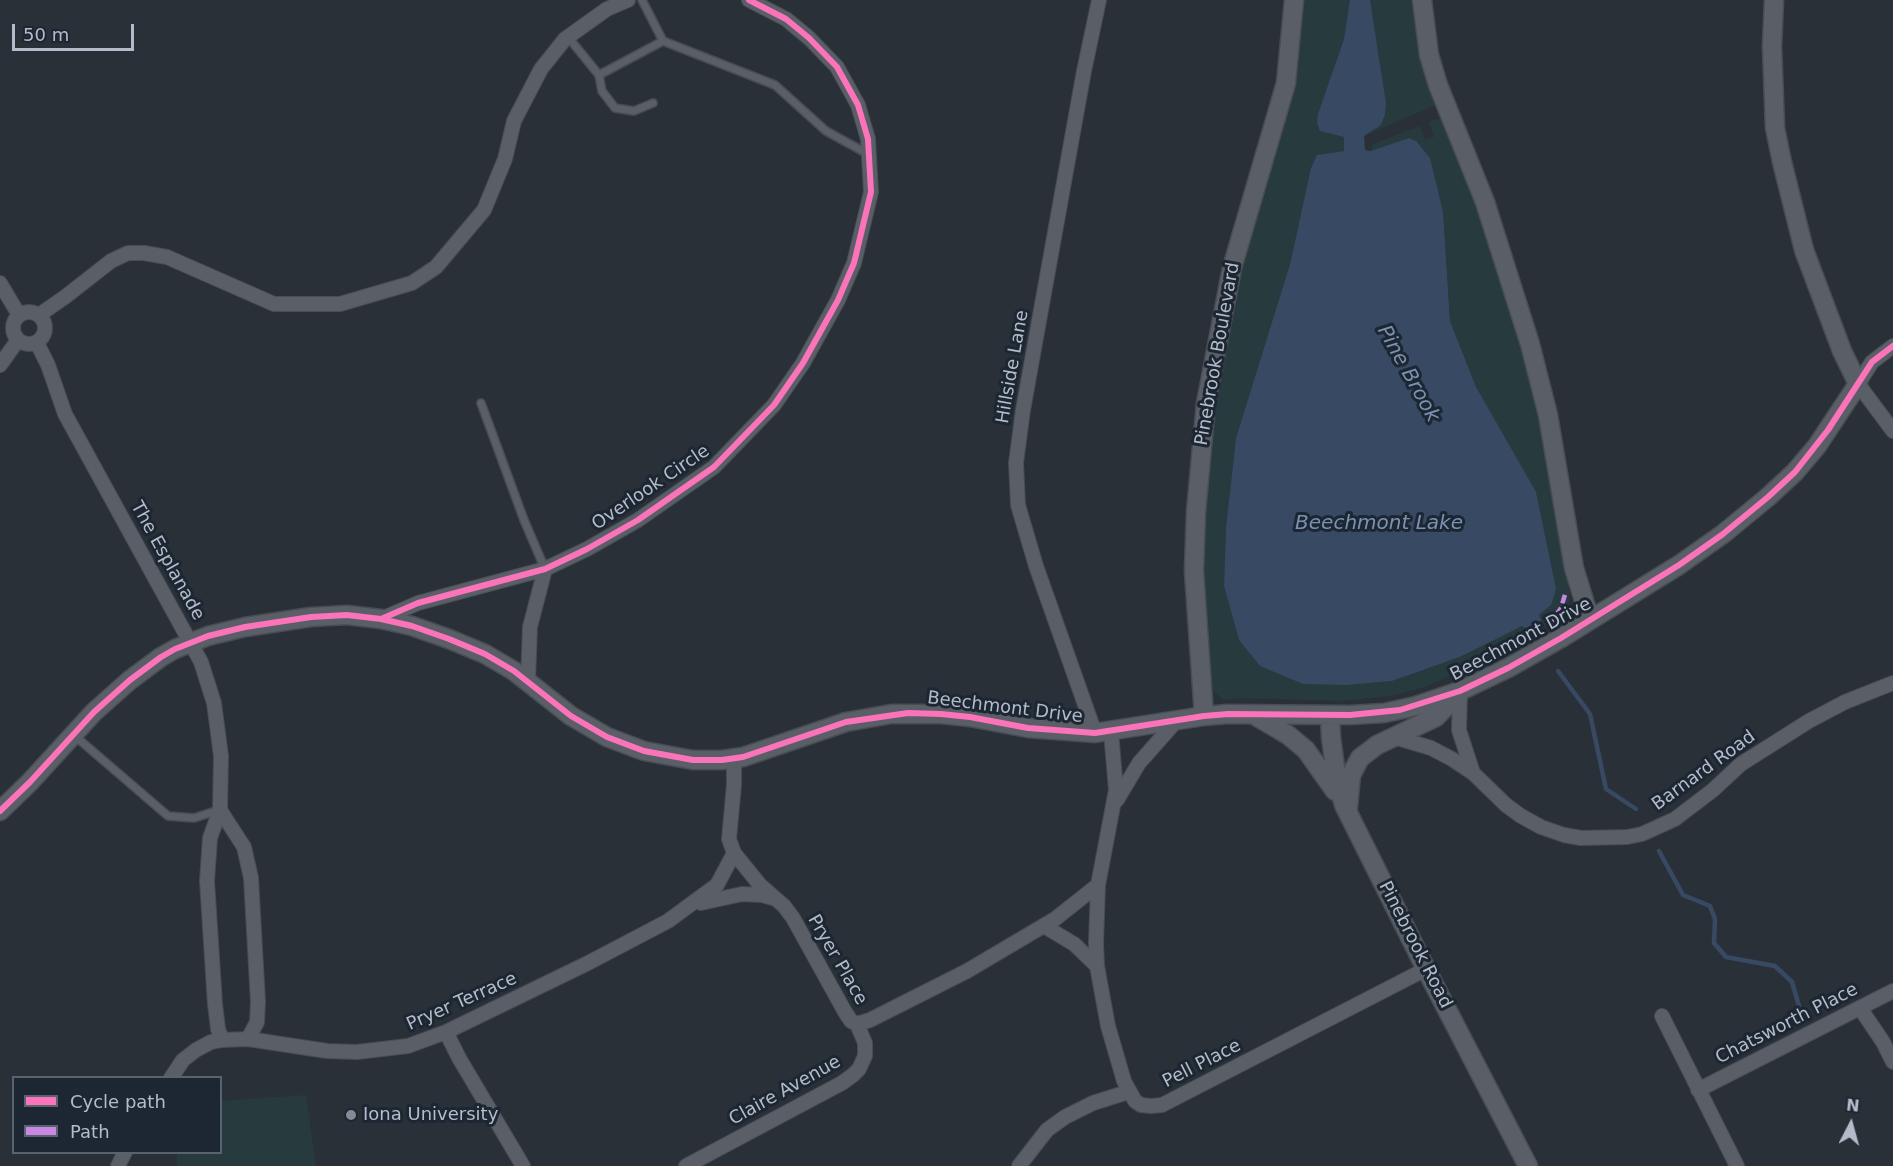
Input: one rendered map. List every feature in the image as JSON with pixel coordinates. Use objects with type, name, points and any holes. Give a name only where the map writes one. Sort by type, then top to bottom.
[{"type":"street","points":[[39,315],[111,261],[128,253],[167,257],[274,304],[340,303],[412,283],[436,267],[484,210],[505,159],[514,121],[541,69],[568,37],[606,9],[628,0]]},
{"type":"street","name":"Overlook Circle","points":[[381,619],[417,603],[545,569],[587,549],[638,520],[714,467],[774,405],[803,363],[838,300],[854,263],[871,192],[868,139],[858,105],[837,67],[786,19],[749,0]]},
{"type":"street","name":"Hillside Lane","points":[[1099,0],[1084,71],[1023,410],[1016,463],[1018,506],[1033,556],[1103,732]]},
{"type":"street","name":"Pinebrook Boulevard","points":[[1204,716],[1194,572],[1196,512],[1206,403],[1232,268],[1286,83],[1294,0]]},
{"type":"street","points":[[1422,0],[1429,55],[1437,85],[1485,202],[1533,354],[1548,415],[1574,568],[1590,620]]},
{"type":"street","points":[[1774,0],[1772,46],[1775,128],[1804,250],[1842,351],[1858,384],[1893,431]]},
{"type":"street","points":[[0,283],[19,315]]},
{"type":"street","points":[[28,312],[39,315],[45,324],[43,337],[37,343],[26,345],[13,334],[13,325],[19,315],[28,312]]},
{"type":"street","points":[[0,365],[18,340]]},
{"type":"street","name":"The Esplanade","points":[[37,343],[48,365],[65,414],[201,662],[217,718],[220,810],[210,838],[207,881],[215,1012],[222,1040]]},
{"type":"street","points":[[1858,384],[1872,362],[1893,346]]},
{"type":"street","name":"Beechmont Drive","points":[[0,811],[112,695],[146,667],[191,642],[236,629],[311,617],[347,615],[381,619],[422,629],[468,646],[500,662],[528,680],[576,720],[617,741],[644,751],[682,759],[709,761],[734,759],[755,754],[812,732],[846,722],[908,713],[970,717],[1060,732],[1103,732],[1204,716],[1366,714],[1400,710],[1460,691],[1523,660],[1703,548],[1768,497],[1806,459],[1858,384]]},
{"type":"street","points":[[528,680],[530,627],[545,569]]},
{"type":"street","name":"Barnard Road","points":[[1394,737],[1431,748],[1473,772],[1506,805],[1541,827],[1581,838],[1610,838],[1642,834],[1666,824],[1683,814],[1713,790],[1741,764],[1791,732],[1845,702],[1893,683]]},
{"type":"street","points":[[1346,808],[1351,775],[1356,763],[1370,750],[1437,717],[1460,691]]},
{"type":"street","name":"Barnard Road","points":[[1460,691],[1459,730],[1473,772]]},
{"type":"street","points":[[1251,714],[1283,732],[1306,750],[1346,808]]},
{"type":"street","name":"Pinebrook Road","points":[[1330,715],[1335,775],[1346,808],[1528,1166]]},
{"type":"street","points":[[1114,804],[1139,763],[1178,719]]},
{"type":"street","points":[[1019,1166],[1047,1130],[1065,1117],[1093,1103],[1128,1092],[1107,1020],[1097,966],[1098,885],[1114,804],[1116,778],[1103,732]]},
{"type":"street","points":[[734,759],[729,839],[734,853]]},
{"type":"street","points":[[220,810],[244,847],[251,878],[258,1002],[257,1022],[248,1039]]},
{"type":"street","name":"Pryer Place","points":[[734,853],[743,866],[793,918],[845,1012],[851,1021],[857,1024],[870,1020],[967,971],[1044,926],[1098,885]]},
{"type":"street","name":"Pryer Terrace","points":[[172,1076],[183,1060],[196,1050],[211,1042],[222,1040],[248,1039],[327,1051],[357,1052],[408,1046],[446,1032],[668,921],[717,885],[734,853]]},
{"type":"street","name":"Pryer Terrace","points":[[690,906],[732,894],[753,894],[774,898]]},
{"type":"street","points":[[1044,926],[1074,944],[1097,966]]},
{"type":"street","name":"Pell Place","points":[[1128,1092],[1141,1105],[1162,1105],[1426,969]]},
{"type":"street","name":"Chatsworth Place","points":[[1698,1090],[1893,991]]},
{"type":"street","points":[[1860,1008],[1883,1042],[1893,1062]]},
{"type":"street","points":[[1662,1016],[1737,1166]]},
{"type":"street","name":"Claire Avenue","points":[[686,1166],[853,1075],[859,1069],[865,1056],[865,1043],[857,1024]]},
{"type":"street","points":[[446,1032],[523,1166]]},
{"type":"lane","points":[[642,0],[663,41],[775,84],[826,132],[869,154]]},
{"type":"lane","points":[[568,37],[599,75],[602,91],[615,108],[634,111],[653,103]]},
{"type":"lane","points":[[599,75],[663,41]]},
{"type":"lane","points":[[481,403],[524,520],[545,569]]},
{"type":"lane","points":[[73,734],[168,816],[194,818],[220,810]]},
{"type":"green space","points":[[1301,0],[1350,0],[1344,39],[1332,73],[1320,131],[1344,136],[1344,151],[1317,155],[1311,168],[1290,264],[1236,438],[1226,527],[1224,586],[1239,640],[1260,666],[1347,685],[1392,681],[1461,657],[1522,625],[1529,634],[1520,639],[1521,642],[1428,686],[1396,695],[1344,701],[1246,698],[1223,700],[1212,690],[1200,585],[1211,402]]},
{"type":"green space","points":[[1370,0],[1415,0],[1438,104],[1364,136],[1381,125],[1386,104]]},
{"type":"green space","points":[[1440,118],[1471,183],[1539,403],[1569,590],[1569,605],[1565,616],[1551,627],[1549,623],[1544,626],[1539,615],[1551,605],[1476,387],[1450,321],[1443,212],[1371,151],[1373,144],[1420,126],[1425,140],[1434,137],[1429,122]]},
{"type":"green space","points":[[306,1095],[316,1166],[177,1166],[177,1154],[222,1154],[222,1101]]},
{"type":"water","name":"Beechmont Lake","points":[[1350,0],[1370,0],[1386,103],[1381,125],[1364,136],[1365,150],[1371,151],[1409,138],[1416,141],[1430,158],[1443,212],[1450,321],[1476,387],[1536,492],[1556,589],[1551,605],[1539,615],[1542,622],[1528,630],[1522,626],[1460,657],[1392,681],[1347,685],[1303,684],[1260,666],[1239,640],[1224,586],[1226,527],[1236,438],[1290,264],[1311,168],[1317,155],[1344,151],[1344,137],[1320,131],[1317,123],[1318,114],[1344,39]]},
{"type":"waterway","name":"Pine Brook","points":[[1558,671],[1590,714],[1606,789],[1636,809]]},
{"type":"waterway","name":"Pine Brook","points":[[1659,851],[1683,895],[1710,906],[1715,919],[1714,943],[1726,957],[1775,966],[1792,982],[1799,1006]]},
{"type":"marked path","points":[[1548,626],[1561,608],[1566,591]]},
{"type":"cycle path","points":[[381,619],[418,603],[545,569],[587,549],[638,520],[714,467],[774,405],[803,363],[838,300],[854,263],[871,192],[868,139],[858,105],[837,67],[809,38],[786,19],[749,0]]},
{"type":"cycle path","points":[[0,811],[94,712],[130,680],[161,657],[208,636],[245,627],[311,617],[347,615],[381,619],[412,626],[449,639],[485,654],[514,671],[571,716],[607,737],[644,751],[693,760],[743,757],[846,722],[908,713],[970,717],[1028,728],[1095,733],[1228,714],[1350,715],[1400,710],[1460,691],[1508,668],[1679,565],[1723,534],[1795,472],[1828,430],[1872,362],[1893,346]]},
{"type":"place","name":"Iona University","points":[[351,1115]]}]
